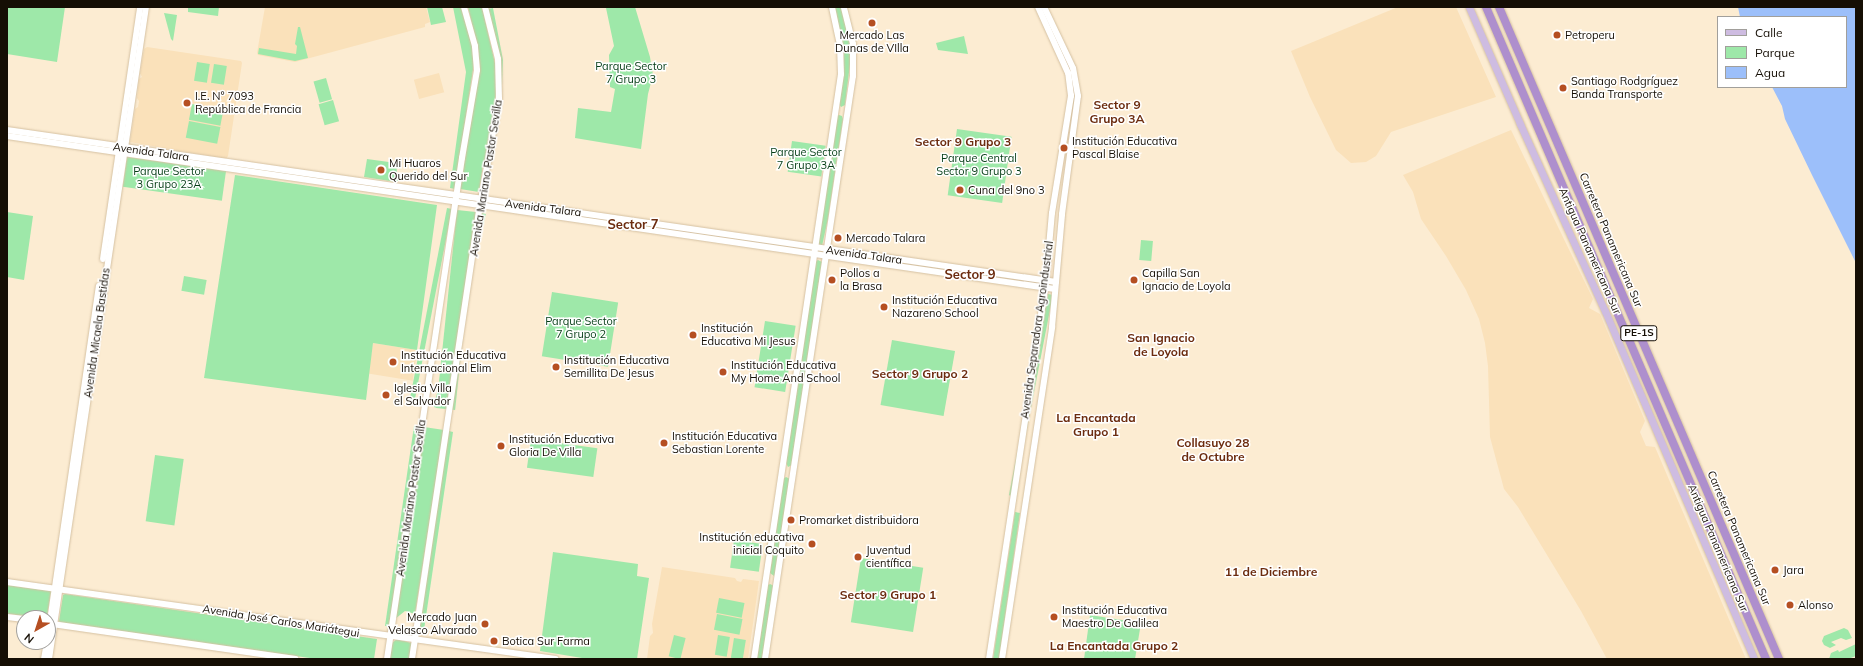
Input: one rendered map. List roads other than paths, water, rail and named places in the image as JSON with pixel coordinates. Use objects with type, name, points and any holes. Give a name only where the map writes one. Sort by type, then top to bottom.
[{"type":"highway","name":"Carretera Panamericana Sur","points":[[1486,7],[1766,659]]},
{"type":"highway","name":"Carretera Panamericana Sur","points":[[1499,7],[1779,659]]},
{"type":"main road","name":"Antigua Panamericana Sur","points":[[1469,7],[1520,124],[1606,311],[1754,659]]},
{"type":"street","name":"Avenida Micaela Bastidas","points":[[122,150],[140,7]]},
{"type":"street","name":"Avenida Micaela Bastidas","points":[[53,610],[122,150],[146,7]]},
{"type":"street","name":"Avenida Mariano Pastor Sevilla","points":[[387,659],[456,199],[478,64],[475,46],[464,7]]},
{"type":"street","name":"Avenida Mariano Pastor Sevilla","points":[[412,659],[481,203],[491,153],[500,85],[498,58],[485,7]]},
{"type":"street","points":[[754,659],[841,74],[840,45],[832,7]]},
{"type":"street","points":[[765,659],[853,76],[853,44],[844,7]]},
{"type":"street","name":"Avenida Separadora Agroindustrial","points":[[989,659],[1045,288],[1052,213],[1071,87],[1068,72],[1038,7]]},
{"type":"street","name":"Avenida Separadora Agroindustrial","points":[[1002,659],[1052,327],[1062,214],[1078,96],[1073,68],[1044,7]]},
{"type":"street","name":"Avenida Talara","points":[[7,130],[122,150]]},
{"type":"street","name":"Avenida Talara","points":[[7,136],[122,150],[481,203],[597,215],[1055,289]]},
{"type":"street","name":"Avenida Talara","points":[[827,253],[1056,282]]},
{"type":"street","name":"Avenida José Carlos Mariátegui","points":[[7,582],[57,590],[130,598],[380,636],[414,638],[556,659]]},
{"type":"street","points":[[56,625],[295,659]]},
{"type":"water","points":[[1738,7],[1856,7],[1856,263],[1785,119],[1782,106],[1773,88],[1847,88],[1847,16],[1740,16]]},
{"type":"place","name":"Mercado Las Dunas de VIlla","points":[[872,23]]},
{"type":"place","name":"Petroperu","points":[[1557,35]]},
{"type":"place","name":"Santiago Rodgríguez Banda Transporte","points":[[1563,88]]},
{"type":"place","name":"I.E. N° 7093 República de Francia","points":[[187,103]]},
{"type":"place","name":"Institución Educativa Pascal Blaise","points":[[1064,148]]},
{"type":"place","name":"Mi Huaros Querido del Sur","points":[[381,170]]},
{"type":"place","name":"Cuna del 9no 3","points":[[960,190]]},
{"type":"place","name":"Mercado Talara","points":[[838,238]]},
{"type":"place","name":"Pollos a la Brasa","points":[[832,280]]},
{"type":"place","name":"Capilla San Ignacio de Loyola","points":[[1134,280]]},
{"type":"place","name":"Institución Educativa Nazareno School","points":[[884,307]]},
{"type":"place","name":"Institución Educativa Mi Jesus","points":[[693,335]]},
{"type":"place","name":"Institución Educativa Internacional Elim","points":[[393,362]]},
{"type":"place","name":"Institución Educativa Semillita De Jesus","points":[[556,367]]},
{"type":"place","name":"Institución Educativa My Home And School","points":[[723,372]]},
{"type":"place","name":"Iglesia Villa el Salvador","points":[[386,395]]},
{"type":"place","name":"Institución Educativa Sebastian Lorente","points":[[664,443]]},
{"type":"place","name":"Institución Educativa Gloria De Villa","points":[[501,446]]},
{"type":"place","name":"Promarket distribuidora","points":[[791,520]]},
{"type":"place","name":"Institución educativa inicial Coquito","points":[[812,544]]},
{"type":"place","name":"Juventud científica","points":[[858,557]]},
{"type":"place","name":"Jara","points":[[1775,570]]},
{"type":"place","name":"Alonso","points":[[1790,605]]},
{"type":"place","name":"Institución Educativa Maestro De Galilea","points":[[1054,617]]},
{"type":"place","name":"Mercado Juan Velasco Alvarado","points":[[485,624]]},
{"type":"place","name":"Botica Sur Farma","points":[[494,641]]},
{"type":"district","name":"Sector 9 Grupo 3A","points":[[1117,112]]},
{"type":"district","name":"Sector 9 Grupo 3","points":[[963,142]]},
{"type":"district","name":"Sector 7","points":[[633,224]]},
{"type":"district","name":"Sector 9","points":[[970,274]]},
{"type":"district","name":"San Ignacio de Loyola","points":[[1161,345]]},
{"type":"district","name":"Sector 9 Grupo 2","points":[[920,374]]},
{"type":"district","name":"La Encantada Grupo 1","points":[[1096,425]]},
{"type":"district","name":"Collasuyo 28 de Octubre","points":[[1213,450]]},
{"type":"district","name":"11 de Diciembre","points":[[1271,572]]},
{"type":"district","name":"Sector 9 Grupo 1","points":[[888,595]]},
{"type":"district","name":"La Encantada Grupo 2","points":[[1114,646]]},
{"type":"park label","name":"Parque Sector 7 Grupo 3","points":[[631,73]]},
{"type":"park label","name":"Parque Sector 7 Grupo 3A","points":[[806,159]]},
{"type":"park label","name":"Parque Central Sector 9 Grupo 3","points":[[979,165]]},
{"type":"park label","name":"Parque Sector 3 Grupo 23A","points":[[169,178]]},
{"type":"park label","name":"Parque Sector 7 Grupo 2","points":[[581,328]]}]
